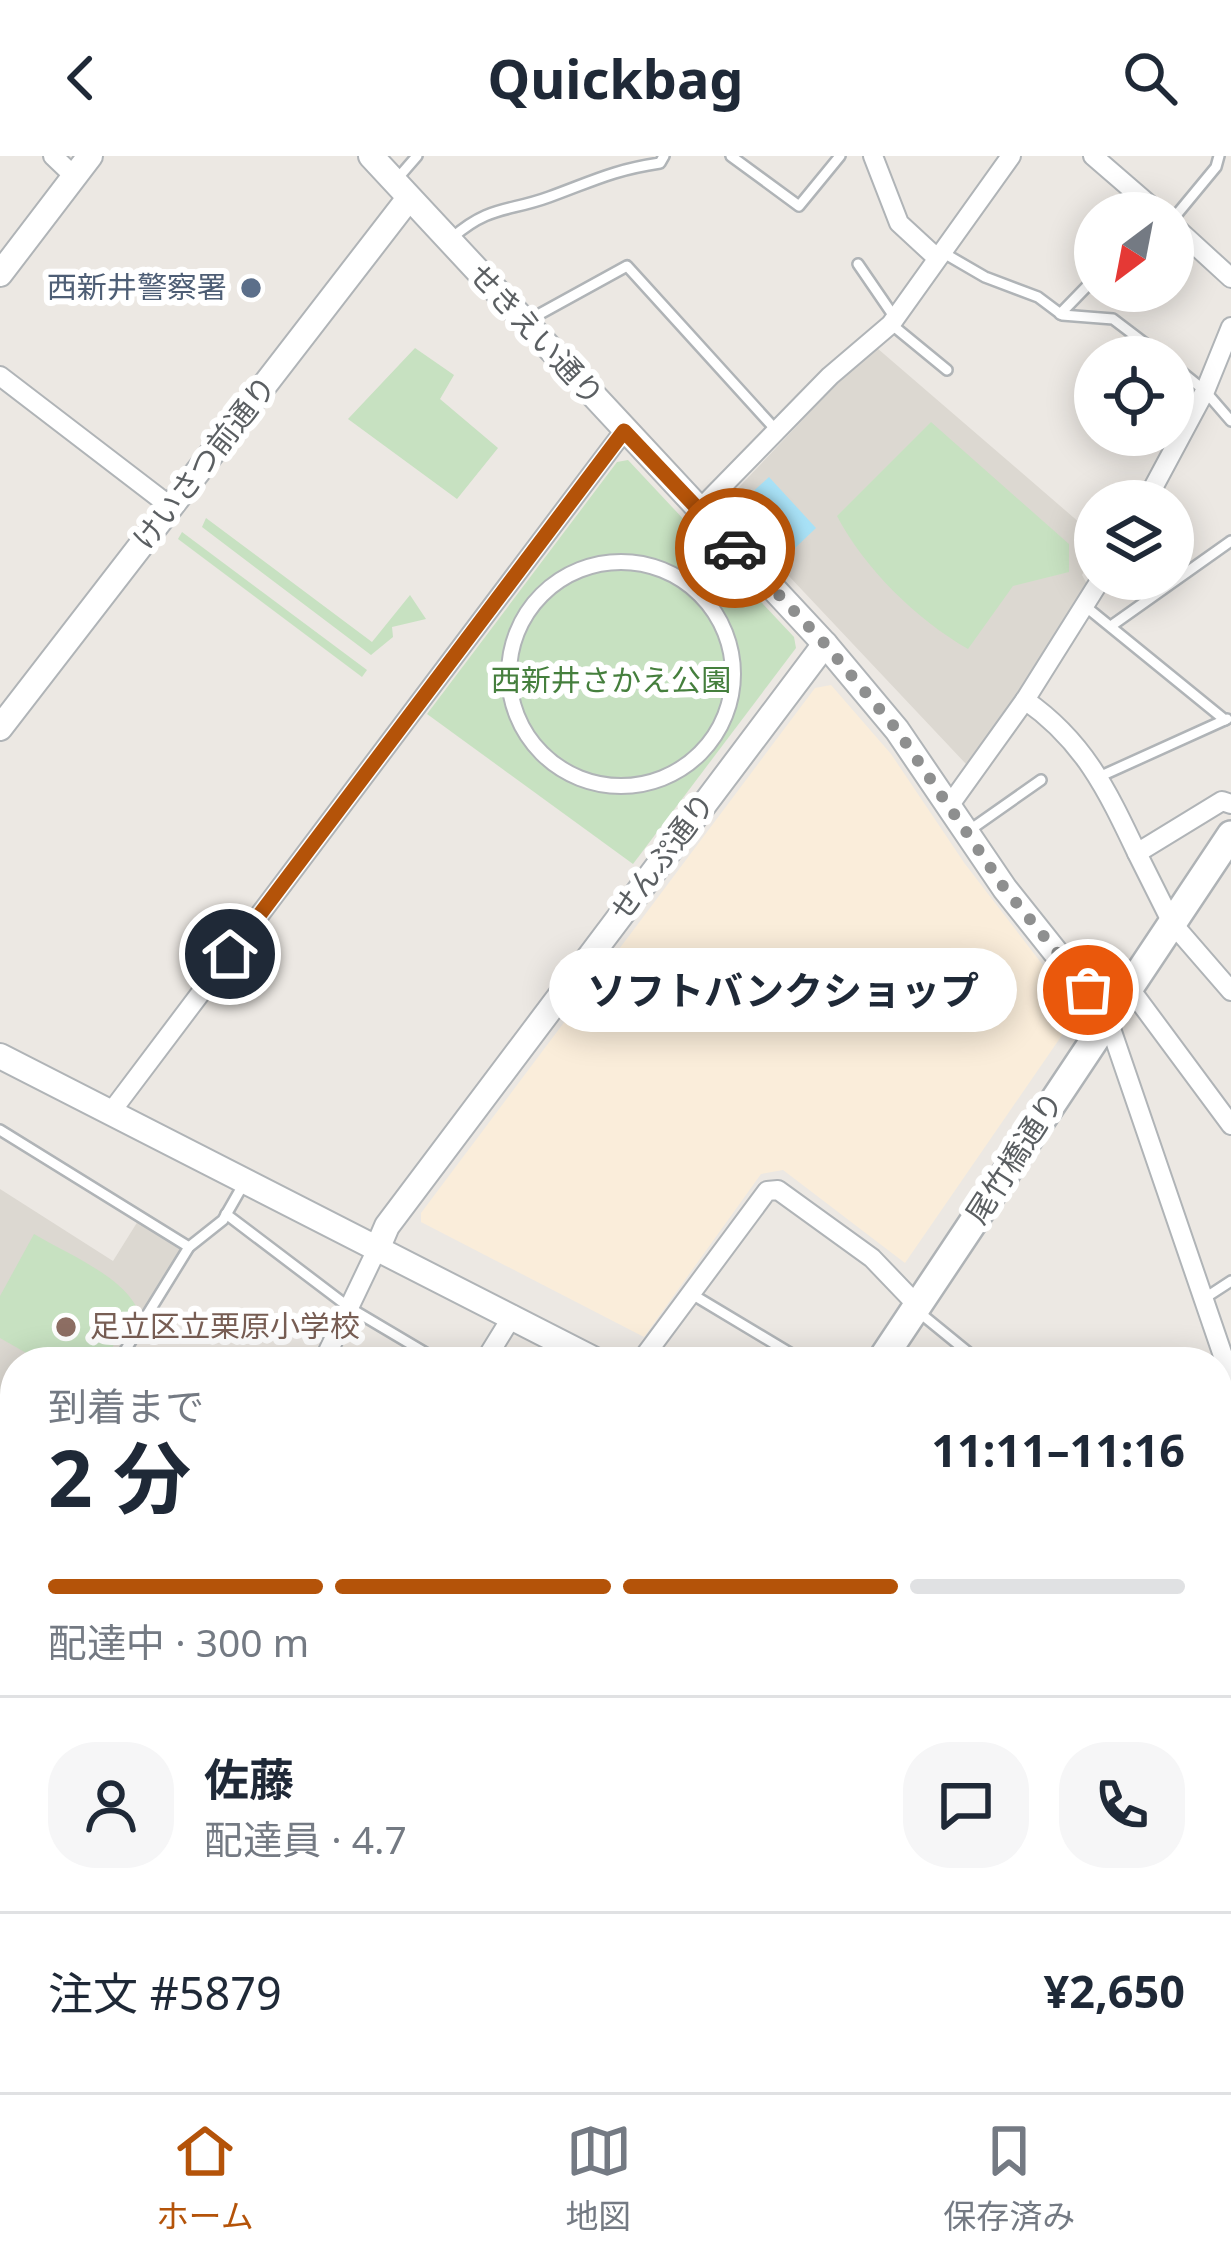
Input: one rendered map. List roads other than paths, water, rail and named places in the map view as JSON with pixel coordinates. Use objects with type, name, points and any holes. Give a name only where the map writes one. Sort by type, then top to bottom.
[{"type":"main road","name":"尾竹橋通り","points":[[890,1347],[1231,835]]},
{"type":"street","points":[[0,274],[82,166],[53,156]]},
{"type":"street","name":"せきえい通り","points":[[371,156],[825,644],[897,730],[1005,889],[1107,1017]]},
{"type":"street","points":[[873,156],[899,223],[940,255]]},
{"type":"street","points":[[699,510],[893,321],[1012,156]]},
{"type":"street","points":[[1093,156],[1135,192]]},
{"type":"street","name":"けいさつ前通り","points":[[0,728],[171,507],[402,190]]},
{"type":"street","points":[[1194,242],[1231,278]]},
{"type":"street","points":[[1157,480],[1231,327]]},
{"type":"street","points":[[0,376],[171,507]]},
{"type":"street","points":[[111,1112],[624,431]]},
{"type":"street","points":[[600,563],[644,564],[688,585],[708,603],[730,650],[733,676],[720,727],[685,766],[636,785],[609,785],[560,768],[528,737],[511,696],[511,652],[528,611],[559,580],[600,563]]},
{"type":"street","points":[[949,806],[1089,600]]},
{"type":"street","name":"せんぷ通り","points":[[378,1247],[401,1207],[825,644]]},
{"type":"street","points":[[1025,700],[1061,730],[1101,776],[1172,923],[1231,991]]},
{"type":"street","points":[[1137,853],[1222,801],[1231,804]]},
{"type":"street","points":[[1128,986],[1231,1125]]},
{"type":"street","points":[[1107,1017],[1221,1347]]},
{"type":"street","points":[[0,1056],[572,1347]]},
{"type":"street","points":[[651,1347],[766,1191],[778,1190],[872,1258],[917,1307]]},
{"type":"street","points":[[330,1347],[378,1247]]},
{"type":"street","points":[[493,1347],[513,1315]]},
{"type":"lane","points":[[402,190],[417,156]]},
{"type":"lane","points":[[448,240],[473,220],[500,208],[546,198],[614,170],[660,163],[664,156]]},
{"type":"lane","points":[[731,156],[799,206],[840,156]]},
{"type":"lane","points":[[1194,195],[1220,156]]},
{"type":"lane","points":[[940,255],[1038,297],[1060,314],[1113,320],[1134,336]]},
{"type":"lane","points":[[858,264],[893,321],[947,370]]},
{"type":"lane","points":[[523,323],[627,266],[776,430]]},
{"type":"lane","points":[[1060,314],[1074,300]]},
{"type":"lane","points":[[1194,383],[1231,421]]},
{"type":"lane","points":[[1111,626],[1229,546]]},
{"type":"lane","points":[[1085,606],[1228,719],[1101,776]]},
{"type":"lane","points":[[966,832],[1040,780]]},
{"type":"lane","points":[[0,1130],[189,1247]]},
{"type":"lane","points":[[127,1347],[189,1247],[226,1214],[246,1180]]},
{"type":"lane","points":[[226,1214],[350,1308],[416,1347]]},
{"type":"lane","points":[[1205,1298],[1231,1281]]},
{"type":"lane","points":[[690,1293],[780,1347]]},
{"type":"lane","points":[[917,1307],[963,1347]]},
{"type":"water","points":[[769,477],[816,528],[793,550],[746,498]]},
{"type":"place","name":"西新井警察署","points":[[251,288]]},
{"type":"place","name":"ソフトバンクショップ","points":[[1088,990]]},
{"type":"place","name":"足立区立栗原小学校","points":[[66,1327]]},
{"type":"park label","name":"西新井さかえ公園","points":[[611,681]]}]
